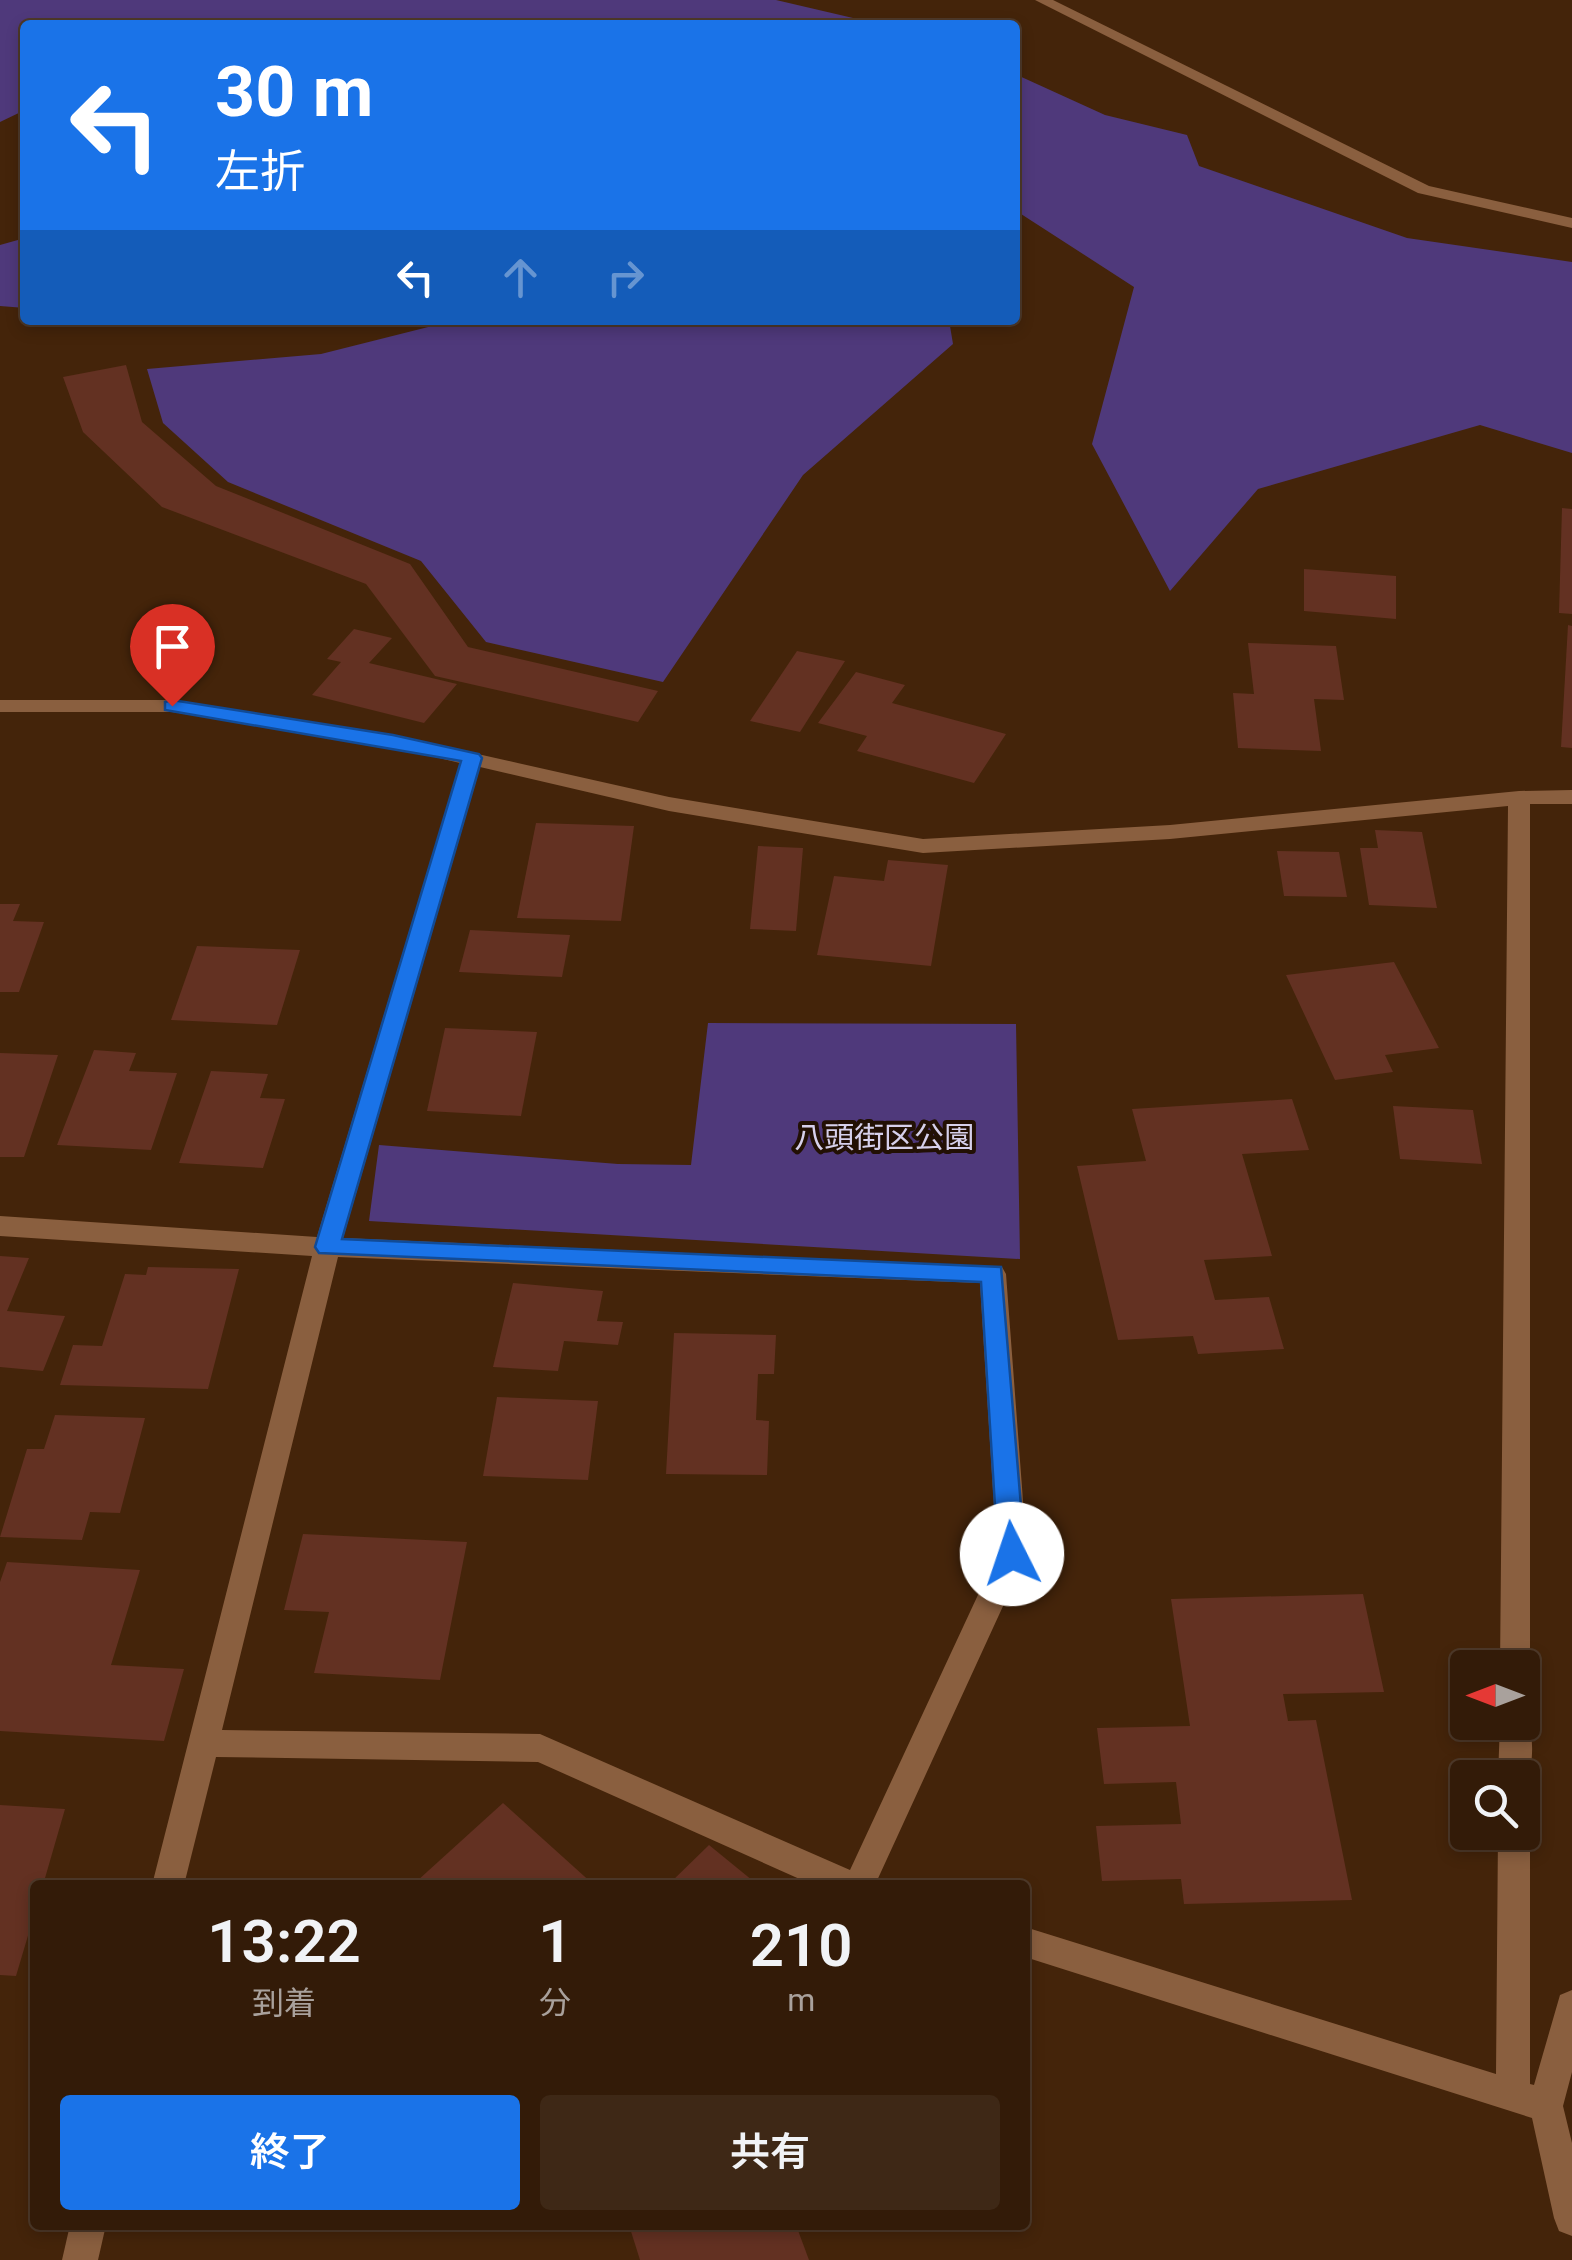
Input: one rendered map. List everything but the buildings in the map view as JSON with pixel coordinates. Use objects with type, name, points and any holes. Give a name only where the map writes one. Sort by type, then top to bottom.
[{"type":"street","points":[[1042,0],[1424,190],[1572,224]]},
{"type":"street","points":[[0,706],[172,706],[393,741],[669,804],[923,846],[1170,832],[1519,798],[1572,797]]},
{"type":"street","points":[[169,1880],[327,1247],[472,758]]},
{"type":"street","points":[[1515,1650],[1519,798]]},
{"type":"street","points":[[0,1226],[327,1247],[993,1274],[1012,1554],[861,1880]]},
{"type":"street","points":[[202,1743],[540,1748],[837,1880]]},
{"type":"street","points":[[1513,2094],[1514,1850]]},
{"type":"street","points":[[1030,1944],[1546,2106]]},
{"type":"street","points":[[1572,2006],[1546,2106],[1572,2218]]},
{"type":"street","points":[[80,2260],[87,2230]]},
{"type":"green space","points":[[0,0],[776,0],[862,20],[20,20],[20,112],[0,122]]},
{"type":"green space","points":[[1020,76],[1105,115],[1187,135],[1199,166],[1407,238],[1572,262],[1572,453],[1480,425],[1258,489],[1170,591],[1092,444],[1134,287],[1020,213]]},
{"type":"green space","points":[[20,239],[20,308],[0,306],[0,245]]},
{"type":"green space","points":[[436,325],[950,325],[953,344],[803,475],[663,682],[486,642],[421,561],[228,482],[163,423],[147,369],[321,354]]},
{"type":"green space","name":"八頭街区公園","points":[[708,1023],[1016,1024],[1020,1259],[369,1221],[379,1145],[618,1164],[691,1165]]},
{"type":"route","points":[[172,706],[393,741],[472,758],[327,1247],[993,1274],[1012,1554]]}]
